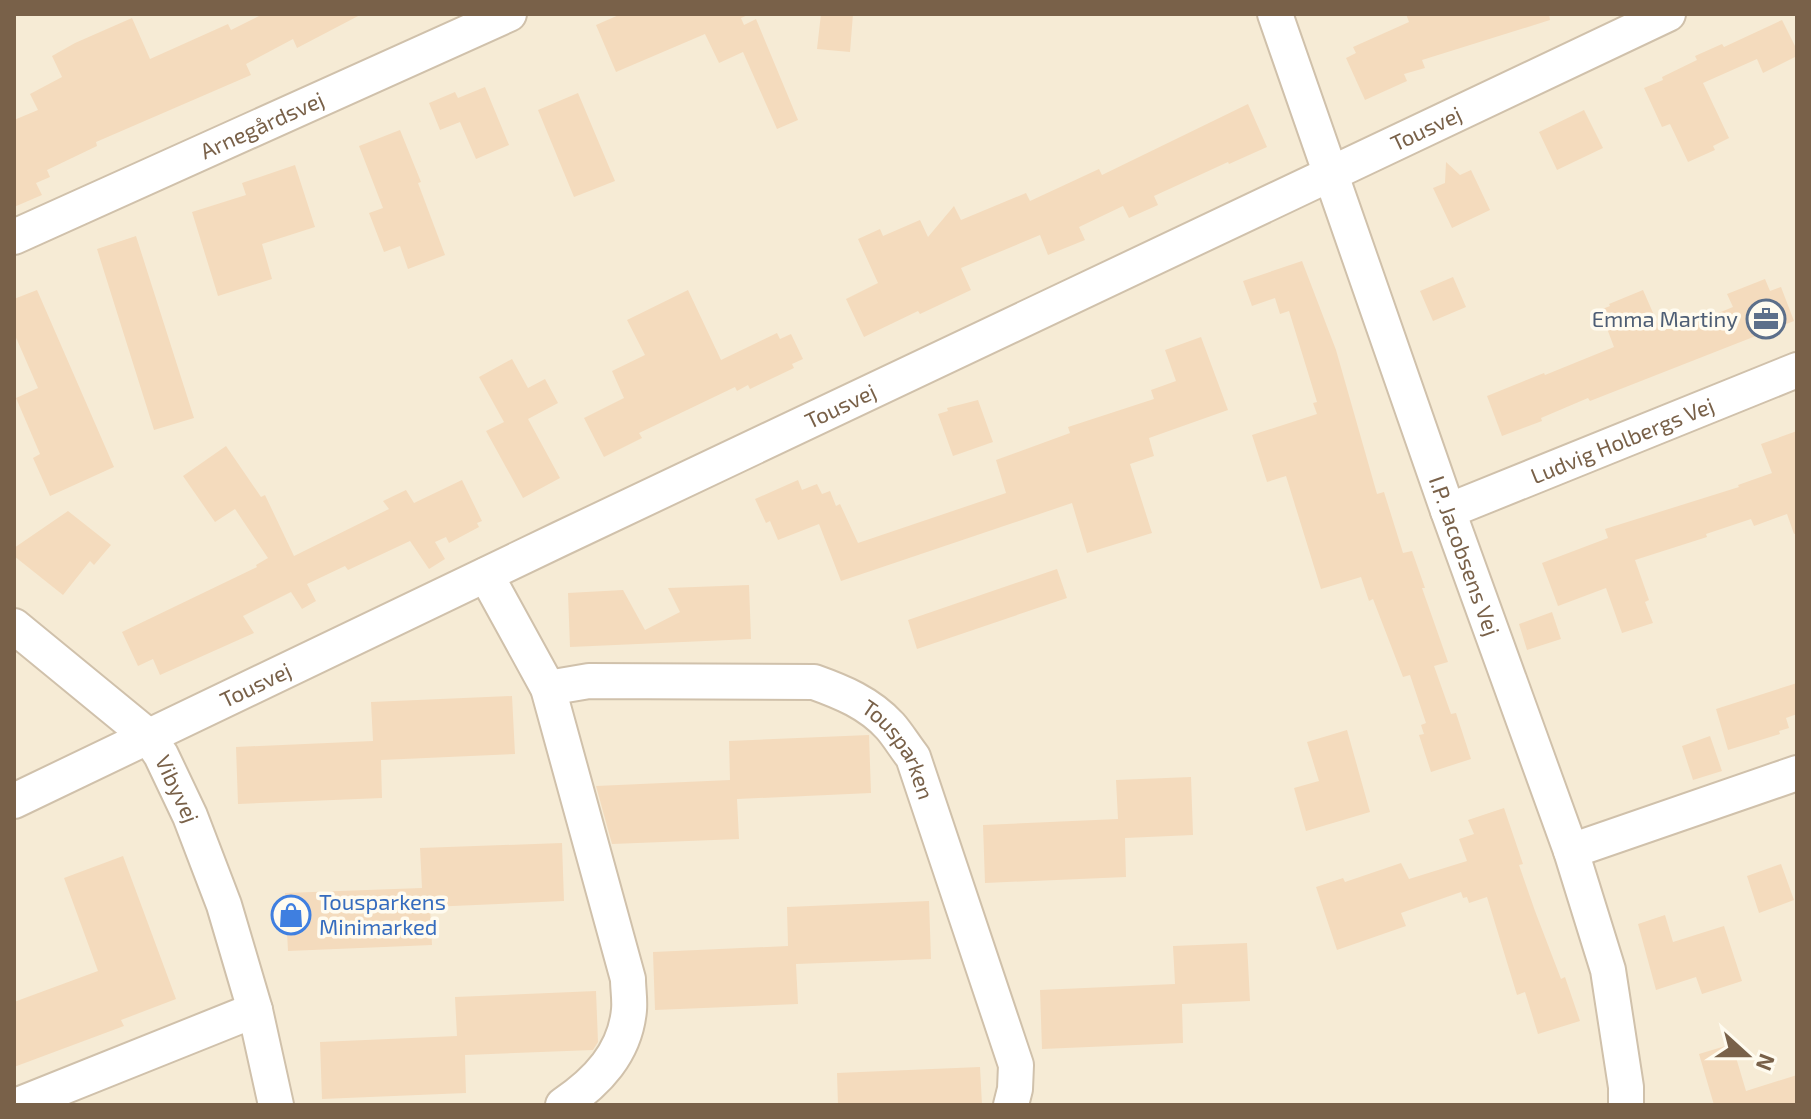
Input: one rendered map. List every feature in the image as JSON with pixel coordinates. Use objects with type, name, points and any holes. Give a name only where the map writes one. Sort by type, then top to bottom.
[{"type":"street","name":"Arnegårdsvej","points":[[14,237],[509,14]]},
{"type":"street","name":"I.P. Jacobsens Vej","points":[[1275,14],[1448,511],[1571,851],[1608,970],[1626,1105]]},
{"type":"street","name":"Tousvej","points":[[14,801],[1668,14]]},
{"type":"street","name":"Ludvig Holbergs Vej","points":[[1448,511],[1797,370]]},
{"type":"street","points":[[486,575],[548,688],[628,979],[629,1010],[623,1036],[610,1063],[585,1090],[563,1105]]},
{"type":"street","name":"Vibyvej","points":[[14,626],[148,736],[161,755],[190,816],[224,905],[255,1010],[276,1105]]},
{"type":"street","name":"Tousparken","points":[[548,688],[589,681],[814,682],[844,692],[869,706],[890,726],[913,757],[1016,1065],[1011,1105]]},
{"type":"street","points":[[1571,851],[1797,773]]},
{"type":"street","points":[[18,1105],[255,1010]]},
{"type":"shaded area","points":[[14,14],[1797,14],[1797,1105],[14,1105]]},
{"type":"building","points":[[263,14],[362,14],[297,48],[293,39],[246,64],[251,75],[96,142],[97,146],[47,170],[50,177],[36,183],[42,195],[14,207],[14,120],[38,110],[30,94],[62,77],[52,56],[132,18],[150,59],[228,24],[231,30]]},
{"type":"building","points":[[621,14],[750,14],[741,18],[744,25],[756,19],[798,120],[777,129],[743,52],[719,63],[705,34],[616,72],[596,25]]},
{"type":"building","points":[[821,14],[853,14],[850,52],[817,49]]},
{"type":"building","points":[[1406,14],[1549,14],[1550,20],[1422,60],[1425,68],[1404,74],[1407,81],[1365,100],[1346,58],[1356,53],[1353,47],[1409,22]]},
{"type":"building","points":[[1782,20],[1797,56],[1763,73],[1757,59],[1703,83],[1729,138],[1713,146],[1715,150],[1688,162],[1670,124],[1662,127],[1644,88],[1697,60],[1695,56],[1722,44],[1724,47]]},
{"type":"building","points":[[485,87],[509,145],[476,159],[460,122],[440,130],[429,103],[455,92],[458,98]]},
{"type":"building","points":[[578,93],[615,181],[574,197],[538,110]]},
{"type":"building","points":[[1248,104],[1267,147],[1154,196],[1158,205],[1129,218],[1123,206],[1079,227],[1085,240],[1048,255],[1040,235],[961,268],[971,290],[864,337],[846,299],[878,283],[858,239],[880,229],[883,236],[920,220],[928,237],[954,206],[961,220],[1026,193],[1030,201],[1099,169],[1102,175]]},
{"type":"building","points":[[1584,110],[1603,148],[1557,170],[1539,132]]},
{"type":"building","points":[[400,130],[445,255],[408,269],[400,246],[384,252],[369,213],[383,208],[359,146]]},
{"type":"building","points":[[1446,162],[1460,175],[1471,170],[1490,210],[1452,228],[1433,188],[1445,183]]},
{"type":"building","points":[[295,165],[315,227],[262,244],[272,279],[218,296],[192,212],[246,195],[242,183]]},
{"type":"building","points":[[136,236],[194,418],[154,430],[97,249]]},
{"type":"building","points":[[1302,261],[1336,350],[1377,494],[1384,492],[1403,553],[1412,551],[1448,662],[1434,666],[1451,714],[1456,713],[1471,759],[1431,772],[1419,735],[1424,734],[1421,725],[1426,723],[1410,675],[1403,677],[1373,599],[1369,601],[1361,577],[1321,589],[1286,476],[1267,482],[1252,435],[1317,414],[1313,403],[1317,402],[1289,311],[1280,314],[1275,298],[1252,306],[1243,281]]},
{"type":"building","points":[[1453,277],[1466,307],[1433,321],[1420,291]]},
{"type":"building","points":[[1765,279],[1770,291],[1781,287],[1794,321],[1590,401],[1588,398],[1541,418],[1542,421],[1502,436],[1487,396],[1614,347],[1600,310],[1609,304],[1643,290],[1661,331],[1685,321],[1687,326],[1733,307],[1727,294]]},
{"type":"building","points":[[37,290],[114,467],[50,496],[33,458],[40,454],[16,398],[38,388],[14,333],[14,299]]},
{"type":"building","points":[[688,290],[721,360],[777,333],[780,339],[791,334],[803,359],[792,364],[794,368],[750,389],[748,385],[737,391],[735,387],[639,433],[642,438],[604,457],[584,418],[624,398],[612,371],[645,355],[627,320]]},
{"type":"building","points":[[1201,337],[1228,410],[1149,438],[1154,456],[1130,464],[1152,533],[1087,553],[1072,503],[841,581],[819,524],[778,540],[755,499],[798,480],[802,490],[817,484],[822,494],[830,491],[836,506],[840,504],[858,543],[1006,493],[996,460],[1070,433],[1068,427],[1154,399],[1151,390],[1176,381],[1165,350]]},
{"type":"building","points":[[512,359],[528,388],[545,379],[558,403],[528,419],[560,478],[523,498],[486,431],[504,422],[479,377]]},
{"type":"building","points":[[978,400],[993,442],[953,456],[938,414],[948,411],[947,408]]},
{"type":"building","points":[[1797,431],[1797,533],[1794,534],[1787,514],[1754,526],[1751,519],[1635,560],[1649,600],[1645,602],[1653,623],[1622,633],[1606,588],[1558,606],[1542,563],[1608,538],[1605,529],[1739,487],[1772,473],[1761,444]]},
{"type":"building","points":[[226,446],[261,497],[265,495],[294,556],[389,509],[383,501],[406,490],[414,503],[462,480],[482,521],[477,523],[479,527],[449,543],[446,537],[435,542],[445,559],[429,569],[410,541],[348,570],[345,566],[307,584],[316,601],[302,609],[291,592],[243,616],[254,633],[160,675],[153,659],[138,666],[122,632],[257,567],[268,558],[235,509],[215,522],[183,476]]},
{"type":"building","points":[[68,511],[111,545],[94,565],[90,561],[63,595],[14,556],[14,548]]},
{"type":"building","points":[[1057,569],[1067,598],[917,649],[908,620]]},
{"type":"building","points":[[749,585],[751,639],[570,647],[568,593],[623,590],[645,630],[680,612],[668,588]]},
{"type":"building","points":[[1552,612],[1561,639],[1527,650],[1519,624]]},
{"type":"building","points":[[1797,683],[1797,714],[1786,718],[1789,728],[1779,731],[1780,734],[1728,750],[1716,709]]},
{"type":"building","points":[[512,696],[515,754],[381,760],[382,798],[238,804],[236,747],[373,741],[371,702]]},
{"type":"building","points":[[1347,730],[1370,812],[1306,831],[1294,788],[1319,781],[1307,742]]},
{"type":"building","points":[[869,735],[871,793],[737,799],[739,839],[612,844],[596,786],[730,780],[729,741]]},
{"type":"building","points":[[1710,736],[1722,771],[1693,780],[1682,746]]},
{"type":"building","points":[[1191,777],[1193,835],[1125,838],[1126,877],[985,883],[983,825],[1118,819],[1116,780]]},
{"type":"building","points":[[1504,808],[1535,911],[1561,979],[1565,977],[1580,1021],[1538,1034],[1525,992],[1517,995],[1487,897],[1469,903],[1461,892],[1401,913],[1406,926],[1337,950],[1316,887],[1343,878],[1345,882],[1401,863],[1409,879],[1467,861],[1459,839],[1474,834],[1468,820]]},
{"type":"building","points":[[562,843],[564,901],[430,907],[432,945],[288,951],[285,893],[422,888],[420,848]]},
{"type":"building","points":[[123,856],[176,999],[121,1020],[124,1026],[14,1067],[14,1002],[98,971],[64,878]]},
{"type":"building","points":[[1781,864],[1794,900],[1759,913],[1747,876]]},
{"type":"building","points":[[929,901],[931,959],[796,964],[798,1004],[655,1010],[653,952],[788,946],[787,907]]},
{"type":"building","points":[[1665,915],[1673,942],[1724,926],[1742,981],[1702,994],[1696,977],[1656,990],[1638,924]]},
{"type":"building","points":[[1247,943],[1250,1001],[1182,1004],[1183,1043],[1042,1049],[1040,990],[1175,984],[1173,946]]},
{"type":"building","points":[[596,991],[598,1042],[593,1050],[465,1055],[466,1093],[322,1099],[320,1042],[457,1036],[455,997]]},
{"type":"building","points":[[1732,1044],[1746,1091],[1797,1075],[1797,1105],[1714,1105],[1699,1054]]},
{"type":"building","points":[[980,1067],[982,1105],[838,1105],[837,1073]]},
{"type":"place","name":"Emma Martiny","points":[[1766,319]]},
{"type":"place","name":"Tousparkens Minimarked","points":[[291,915]]}]
